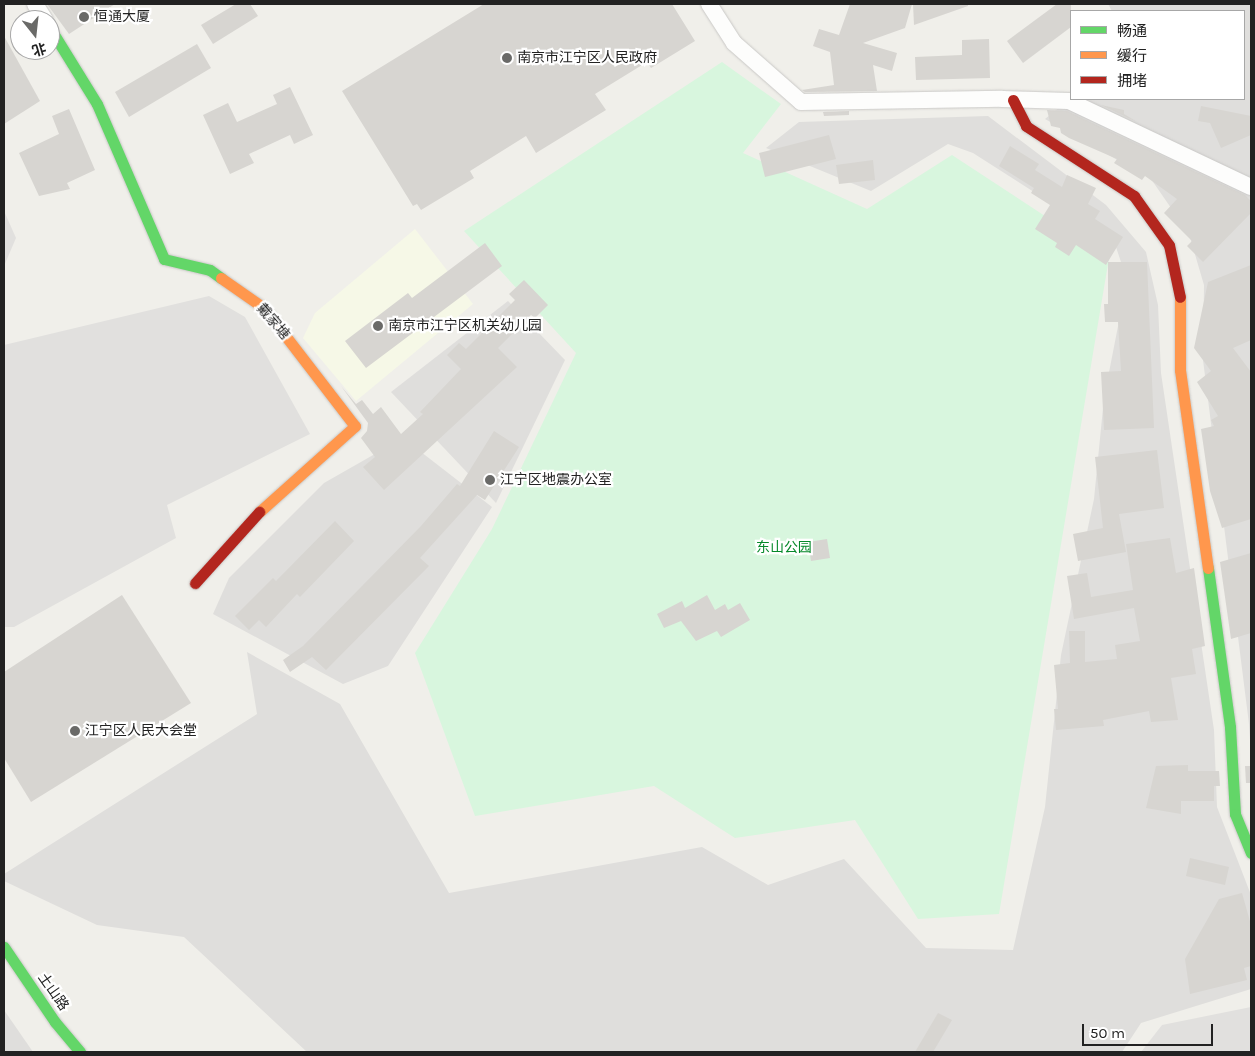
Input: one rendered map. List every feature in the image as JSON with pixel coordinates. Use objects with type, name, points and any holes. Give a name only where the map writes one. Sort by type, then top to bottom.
[{"type":"street","points":[[709,4],[734,42],[801,102],[1070,101],[1251,187]]},
{"type":"street","name":"戴家塘","points":[[60,44],[97,104],[164,259],[210,270],[264,308],[355,426],[258,513],[195,583]]},
{"type":"street","points":[[1013,100],[1026,126],[1134,196],[1169,245],[1181,301],[1180,370],[1230,727],[1235,814],[1251,853]]},
{"type":"street","name":"土山路","points":[[4,948],[55,1022],[80,1052]]},
{"type":"shaded area","points":[[1108,4],[1251,4],[1251,755],[1249,724],[1203,360],[1204,285],[1189,234],[1151,179],[1045,119],[1070,99],[1245,100],[1245,10],[1111,10]]},
{"type":"shaded area","points":[[988,116],[1106,205],[1146,252],[1158,305],[1161,373],[1214,730],[1217,807],[1251,895],[1251,989],[1141,1023],[1122,1052],[307,1052],[184,937],[97,925],[4,881],[4,874],[257,714],[247,652],[340,704],[449,893],[702,847],[768,885],[844,859],[926,948],[1013,950],[1045,807],[1061,655],[1094,499],[1104,398],[1127,280],[1115,244],[973,153],[948,144],[871,191],[766,148],[799,122]]},
{"type":"shaded area","points":[[4,211],[16,238],[4,266]]},
{"type":"shaded area","name":"南京市江宁区机关幼儿园","points":[[415,229],[473,304],[356,401],[303,338],[315,313]]},
{"type":"shaded area","points":[[209,296],[245,317],[310,434],[167,505],[176,538],[14,627],[4,627],[4,345]]},
{"type":"shaded area","points":[[508,301],[565,360],[496,503],[391,392]]},
{"type":"shaded area","points":[[403,438],[492,507],[388,666],[343,684],[213,614],[229,578],[324,483]]},
{"type":"shaded area","points":[[1251,1007],[1251,1052],[1141,1052],[1162,1025]]},
{"type":"shaded area","points":[[4,1010],[33,1052],[4,1052]]},
{"type":"green space","name":"东山公园","points":[[722,62],[781,104],[743,153],[867,209],[952,155],[1109,258],[999,914],[918,919],[855,820],[735,838],[654,786],[475,816],[415,653],[492,529],[576,353],[464,231]]},
{"type":"building","points":[[47,4],[115,4],[69,34],[60,22],[60,10],[51,10]]},
{"type":"building","points":[[236,4],[250,4],[258,16],[213,44],[201,25]]},
{"type":"building","points":[[484,4],[672,4],[695,41],[651,68],[647,62],[595,94],[606,110],[536,153],[526,136],[470,171],[474,178],[421,210],[417,204],[413,206],[342,91]]},
{"type":"building","points":[[850,4],[912,4],[905,28],[863,43],[897,53],[892,71],[873,65],[877,91],[805,92],[802,90],[834,85],[830,52],[813,46],[819,29],[839,35]]},
{"type":"building","points":[[913,4],[968,4],[968,6],[914,25]]},
{"type":"building","points":[[1057,4],[1071,4],[1070,28],[1023,63],[1007,41]]},
{"type":"building","points":[[4,36],[10,47],[10,60],[17,60],[40,101],[4,124]]},
{"type":"building","points":[[989,39],[990,78],[916,80],[915,57],[962,55],[962,40]]},
{"type":"building","points":[[197,44],[211,68],[129,117],[115,92]]},
{"type":"building","points":[[290,87],[313,135],[294,144],[290,135],[249,154],[254,163],[230,174],[203,115],[228,103],[237,122],[277,104],[273,95]]},
{"type":"building","points":[[1101,105],[1124,110],[1124,114],[1137,122]]},
{"type":"building","points":[[1201,106],[1251,116],[1251,135],[1221,148],[1210,123],[1198,121]]},
{"type":"building","points":[[69,109],[95,170],[67,183],[70,189],[39,196],[19,153],[59,134],[52,116]]},
{"type":"building","points":[[1047,110],[1067,111],[1245,195],[1251,201],[1251,213],[1203,262],[1187,246],[1192,241],[1164,213],[1177,199],[1145,176],[1142,180],[1114,163],[1117,159],[1061,133],[1060,128],[1051,126]]},
{"type":"building","points":[[849,111],[849,115],[824,116],[823,112]]},
{"type":"building","points":[[829,135],[836,159],[765,177],[759,153]]},
{"type":"building","points":[[1010,146],[1039,164],[1035,170],[1062,187],[1067,175],[1096,188],[1088,204],[1100,211],[1095,219],[1123,237],[1106,265],[1076,245],[1069,256],[1055,247],[1057,243],[1035,229],[1050,205],[1031,193],[1034,188],[999,166]]},
{"type":"building","points":[[873,160],[875,180],[839,184],[836,165]]},
{"type":"building","points":[[485,243],[502,266],[366,368],[345,341],[408,293],[412,298]]},
{"type":"building","points":[[1108,262],[1147,262],[1154,428],[1104,430],[1101,372],[1121,371],[1118,322],[1105,322],[1104,304],[1108,304]]},
{"type":"building","points":[[1251,265],[1251,340],[1233,348],[1251,372],[1251,519],[1222,528],[1210,491],[1201,429],[1214,426],[1211,420],[1218,416],[1197,382],[1211,371],[1194,348],[1208,282]]},
{"type":"building","points":[[524,280],[548,305],[535,318],[531,315],[498,348],[517,367],[384,490],[363,467],[375,457],[361,438],[367,431],[368,423],[341,386],[356,404],[362,400],[373,414],[381,407],[401,434],[423,414],[420,412],[461,369],[447,355],[459,343],[466,349],[515,300],[509,294]]},
{"type":"building","points":[[494,431],[519,447],[485,500],[477,495],[420,558],[429,566],[326,670],[312,657],[290,672],[283,660],[303,646],[421,526],[457,484],[460,486]]},
{"type":"building","points":[[1157,450],[1164,508],[1119,514],[1126,552],[1078,561],[1073,534],[1103,528],[1095,457]]},
{"type":"building","points":[[335,521],[354,541],[300,597],[297,594],[266,627],[259,620],[249,630],[235,616],[273,578],[276,581]]},
{"type":"building","points":[[1170,538],[1176,573],[1194,568],[1205,646],[1192,649],[1196,674],[1171,678],[1178,720],[1151,722],[1149,711],[1103,720],[1104,726],[1056,730],[1054,709],[1058,709],[1054,665],[1070,663],[1069,631],[1085,631],[1085,662],[1117,659],[1115,645],[1140,641],[1134,608],[1074,619],[1067,576],[1087,573],[1091,597],[1133,590],[1126,544]]},
{"type":"building","points":[[827,539],[830,558],[811,561],[808,542]]},
{"type":"building","points":[[1251,553],[1251,633],[1231,639],[1220,562]]},
{"type":"building","name":"江宁区人民大会堂","points":[[122,595],[191,703],[31,802],[4,758],[4,672]]},
{"type":"building","points":[[707,595],[715,610],[725,604],[728,610],[740,603],[750,620],[721,637],[717,631],[696,641],[681,621],[664,628],[657,614],[682,601],[685,608]]},
{"type":"building","points":[[1188,765],[1188,771],[1219,771],[1220,786],[1214,786],[1214,801],[1181,801],[1181,814],[1146,808],[1156,766]]},
{"type":"building","points":[[1245,766],[1251,766],[1251,783],[1246,783]]},
{"type":"building","points":[[1190,858],[1229,867],[1225,885],[1186,876]]},
{"type":"building","points":[[1242,893],[1251,925],[1251,966],[1244,968],[1247,980],[1190,994],[1185,959],[1219,899]]},
{"type":"building","points":[[938,1013],[952,1020],[933,1052],[915,1052]]},
{"type":"traffic: fast","points":[[60,44],[97,104],[164,259],[210,270],[221,278]]},
{"type":"traffic: fast","points":[[1208,568],[1230,727],[1235,814],[1251,853]]},
{"type":"traffic: fast","points":[[4,947],[55,1022],[80,1052]]},
{"type":"traffic: slow","points":[[221,278],[264,308],[355,426],[259,512]]},
{"type":"traffic: slow","points":[[1180,297],[1180,370],[1208,568]]},
{"type":"traffic: jam","points":[[1013,100],[1026,126],[1134,196],[1169,245],[1180,297]]},
{"type":"traffic: jam","points":[[195,583],[259,512]]},
{"type":"place","name":"恒通大厦","points":[[84,17]]},
{"type":"place","name":"南京市江宁区人民政府","points":[[507,58]]},
{"type":"place","name":"南京市江宁区机关幼儿园","points":[[378,326]]},
{"type":"place","name":"江宁区地震办公室","points":[[490,480]]},
{"type":"place","name":"江宁区人民大会堂","points":[[75,731]]}]
